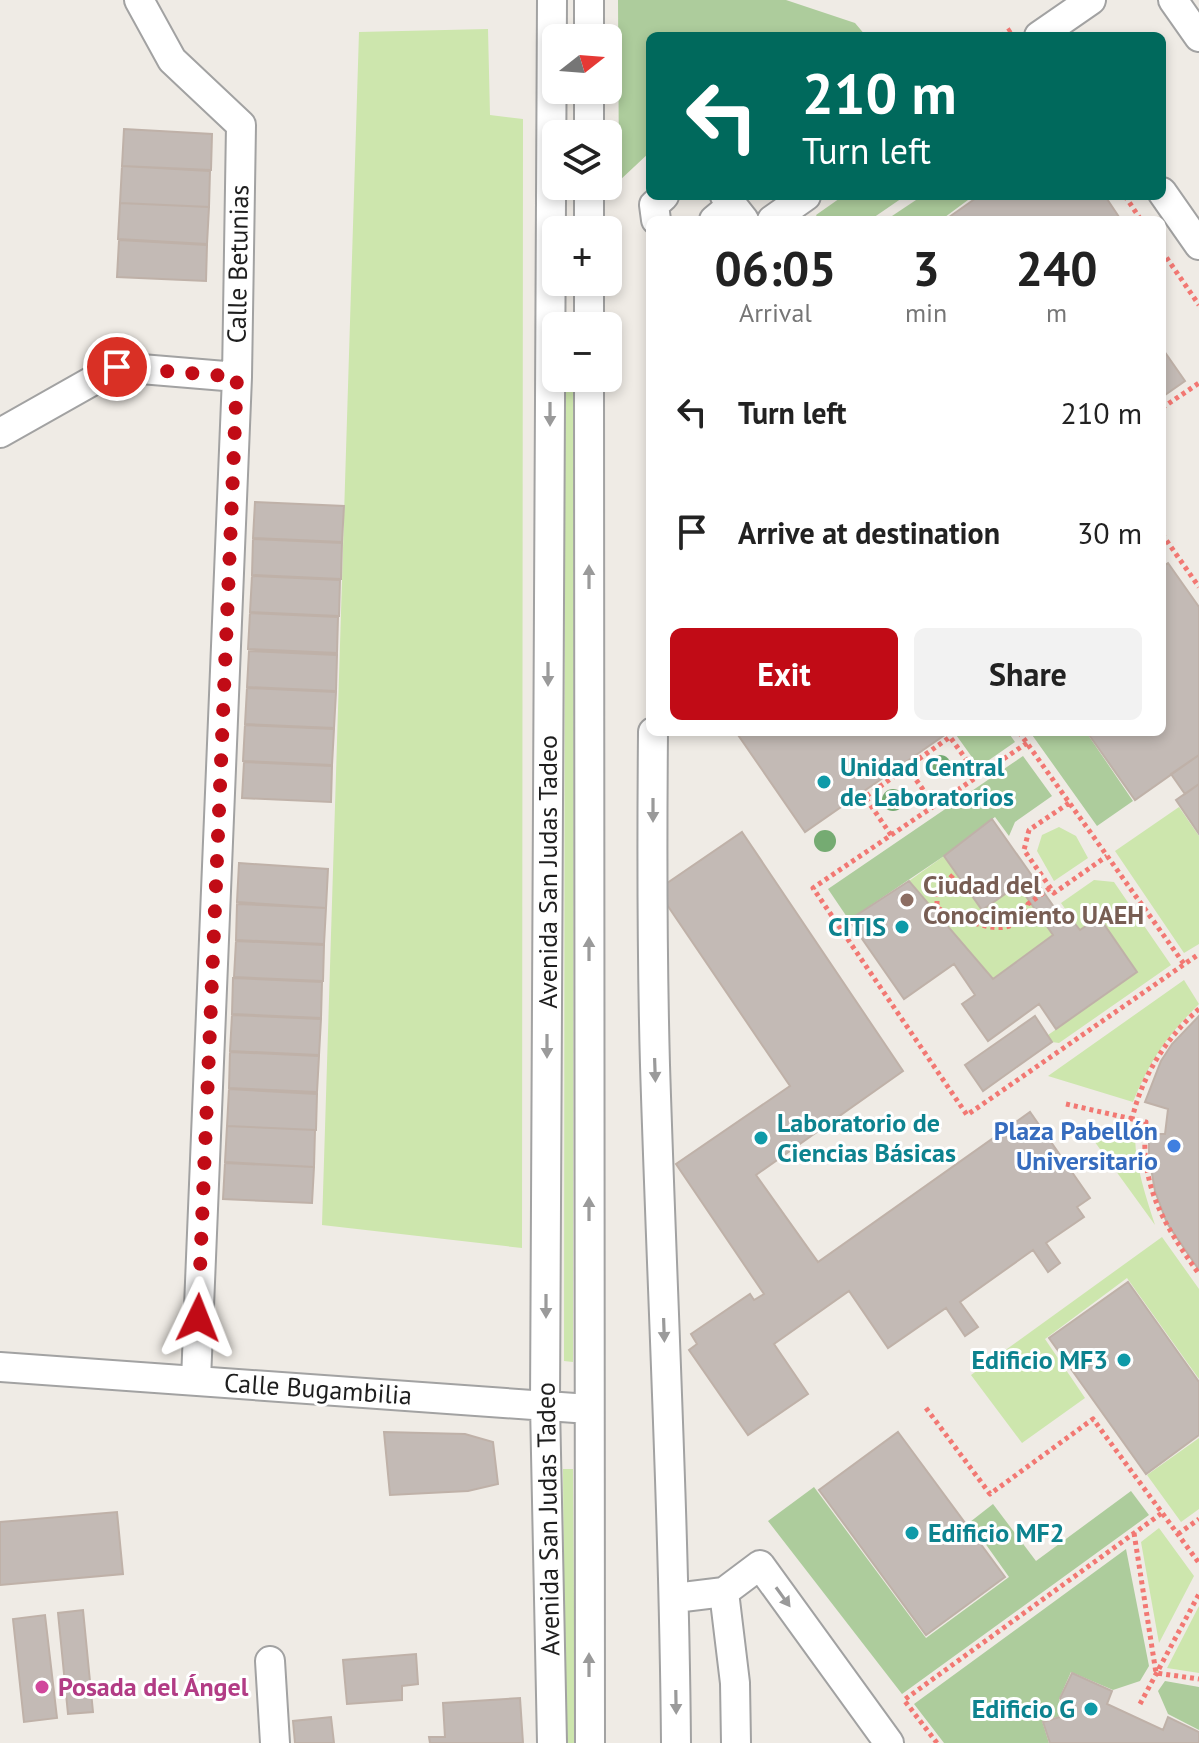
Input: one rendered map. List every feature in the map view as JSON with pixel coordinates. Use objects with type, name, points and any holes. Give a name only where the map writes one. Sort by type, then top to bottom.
[{"type":"street","name":"Calle Betunias","points":[[139,0],[172,60],[241,125],[237,377],[196,1380]]},
{"type":"street","name":"Avenida San Judas Tadeo","points":[[552,0],[545,1405],[552,1743]]},
{"type":"street","points":[[589,0],[589,24]]},
{"type":"street","points":[[1049,32],[1091,0]]},
{"type":"street","points":[[1173,0],[1199,37]]},
{"type":"street","points":[[1166,198],[1199,245]]},
{"type":"street","points":[[778,216],[800,200]]},
{"type":"street","points":[[0,433],[117,367],[237,377]]},
{"type":"street","name":"Avenida San Judas Tadeo","points":[[589,392],[590,1743]]},
{"type":"street","points":[[653,736],[655,1048],[675,1598],[676,1743]]},
{"type":"street","name":"Calle Bugambilia","points":[[0,1367],[589,1409]]},
{"type":"street","points":[[675,1598],[724,1592],[760,1565],[889,1743]]},
{"type":"street","points":[[724,1592],[735,1683],[736,1743]]},
{"type":"street","points":[[270,1661],[275,1743]]},
{"type":"path","points":[[1166,257],[1199,305]]},
{"type":"path","points":[[1166,405],[1199,383]]},
{"type":"path","points":[[1166,540],[1199,587]]},
{"type":"path","points":[[1022,736],[1184,964]]},
{"type":"path","points":[[891,835],[865,797],[950,737],[978,776]]},
{"type":"path","points":[[1027,743],[813,888],[967,1115],[1199,955]]},
{"type":"path","points":[[907,767],[934,805]]},
{"type":"path","points":[[1069,803],[1029,830],[1024,850],[1050,888],[1054,893],[1107,856]]},
{"type":"path","points":[[953,875],[937,893],[937,908],[999,930],[1014,926],[1025,914],[1028,904],[1050,888]]},
{"type":"path","points":[[1132,1119],[1147,1074],[1175,1033],[1199,1009]]},
{"type":"path","points":[[1066,1104],[1146,1122],[1145,1158],[1158,1210],[1167,1229],[1199,1274]]},
{"type":"path","points":[[926,1408],[990,1494],[1093,1419],[1199,1563]]},
{"type":"path","points":[[937,1743],[904,1700],[1162,1513]]},
{"type":"path","points":[[1178,1534],[1199,1519]]},
{"type":"path","points":[[1134,1533],[1156,1673]]},
{"type":"path","points":[[1140,1704],[1199,1594]]},
{"type":"path","points":[[1156,1673],[1199,1679]]},
{"type":"green space","points":[[618,0],[786,0],[855,23],[863,32],[646,32],[646,156],[622,178],[622,120],[619,120],[619,104],[622,104],[622,24],[618,24]]},
{"type":"green space","points":[[488,29],[490,115],[523,119],[522,1248],[322,1225],[359,32]]},
{"type":"green space","points":[[837,200],[899,200],[876,216],[816,215]]},
{"type":"green space","points":[[916,200],[968,200],[946,216],[892,216]]},
{"type":"green space","points":[[565,392],[574,392],[573,1362],[564,1361]]},
{"type":"green space","points":[[957,736],[1011,736],[1015,742],[979,767]]},
{"type":"green space","points":[[1033,736],[1089,736],[1133,801],[1097,826]]},
{"type":"green space","points":[[1023,756],[1052,796],[1015,822],[1009,836],[995,817],[944,856],[849,920],[828,889]]},
{"type":"green space","points":[[1179,807],[1199,836],[1199,944],[1184,953],[1115,851]]},
{"type":"green space","points":[[1059,827],[1076,836],[1088,858],[1054,881],[1037,851],[1042,835]]},
{"type":"green space","points":[[944,856],[982,910],[1018,885],[1053,935],[993,979],[909,881]]},
{"type":"green space","points":[[1094,880],[1114,882],[1171,965],[1059,1043],[1052,1042],[1048,1035],[1137,972],[1099,917],[1080,930],[1061,903]]},
{"type":"green space","points":[[1184,980],[1199,1004],[1160,1049],[1133,1102],[1048,1076]]},
{"type":"green space","points":[[1084,1127],[1135,1138],[1139,1171],[1155,1225]]},
{"type":"green space","points":[[1162,1237],[1199,1289],[1199,1379],[1127,1278],[1045,1339],[1085,1398],[1022,1443],[971,1375]]},
{"type":"green space","points":[[1199,1438],[1199,1509],[1181,1522],[1147,1475]]},
{"type":"green space","points":[[563,1469],[573,1469],[575,1743],[565,1743]]},
{"type":"green space","points":[[814,1487],[926,1638],[1009,1577],[970,1522],[993,1504],[1036,1561],[1131,1491],[1149,1515],[902,1694],[768,1521]]},
{"type":"green space","points":[[1159,1528],[1194,1576],[1159,1643],[1141,1542]]},
{"type":"green space","points":[[1126,1549],[1149,1666],[1140,1681],[1113,1690],[1071,1672],[1059,1699],[1064,1715],[1042,1721],[1049,1743],[944,1743],[914,1704]]},
{"type":"green space","points":[[1199,1606],[1199,1673],[1167,1668]]},
{"type":"green space","points":[[1165,1681],[1199,1687],[1199,1730],[1168,1714],[1158,1691]]},
{"type":"building","points":[[124,129],[212,134],[211,170],[122,166]]},
{"type":"building","points":[[122,166],[210,171],[209,207],[120,203]]},
{"type":"building","points":[[973,200],[1108,200],[1118,216],[951,216]]},
{"type":"building","points":[[120,203],[209,207],[207,244],[118,239]]},
{"type":"building","points":[[119,240],[207,245],[206,281],[117,277]]},
{"type":"building","points":[[1166,354],[1185,381],[1166,394]]},
{"type":"building","points":[[255,502],[344,506],[342,542],[253,538]]},
{"type":"building","points":[[253,539],[342,543],[341,579],[252,575]]},
{"type":"building","points":[[1166,564],[1199,607],[1199,755],[1135,800],[1090,736],[1166,736]]},
{"type":"building","points":[[252,576],[340,580],[339,616],[250,612]]},
{"type":"building","points":[[250,613],[338,617],[337,653],[248,649]]},
{"type":"building","points":[[249,651],[337,655],[336,691],[247,687]]},
{"type":"building","points":[[247,688],[336,692],[334,728],[245,724]]},
{"type":"building","points":[[245,725],[334,729],[332,765],[243,761]]},
{"type":"building","name":"Unidad Central de Laboratorios","points":[[739,736],[943,736],[805,832]]},
{"type":"building","points":[[1199,755],[1199,784],[1185,794],[1171,774]]},
{"type":"building","points":[[244,762],[332,766],[331,802],[242,798]]},
{"type":"building","points":[[1199,784],[1199,834],[1176,800]]},
{"type":"building","name":"CITIS","points":[[992,819],[1066,924],[1072,920],[1080,930],[1099,917],[1137,972],[1056,1029],[1039,1004],[988,1041],[962,1004],[975,995],[954,964],[904,999],[849,920],[909,881],[993,979],[1053,935],[1018,885],[982,910],[944,856]]},
{"type":"building","name":"Laboratorio de Ciencias Básicas","points":[[742,832],[903,1071],[756,1175],[818,1262],[1030,1112],[1090,1198],[1077,1207],[1084,1217],[1046,1243],[1060,1263],[1048,1272],[1033,1250],[960,1302],[978,1327],[965,1336],[946,1308],[888,1348],[849,1291],[774,1344],[808,1394],[748,1435],[689,1350],[697,1344],[691,1334],[750,1294],[754,1300],[764,1294],[676,1164],[790,1086],[657,890]]},
{"type":"building","points":[[239,863],[328,869],[326,908],[237,902]]},
{"type":"building","points":[[237,904],[326,908],[324,944],[236,940]]},
{"type":"building","points":[[236,941],[324,945],[323,981],[234,977]]},
{"type":"building","points":[[233,978],[322,982],[321,1018],[232,1014]]},
{"type":"building","points":[[232,1015],[321,1019],[319,1055],[230,1051]]},
{"type":"building","points":[[1035,1016],[1052,1042],[983,1091],[965,1065]]},
{"type":"building","name":"Plaza Pabellón Universitario","points":[[1199,1016],[1199,1270],[1167,1223],[1155,1191],[1149,1157],[1149,1134],[1165,1134],[1168,1109],[1145,1102],[1161,1061],[1172,1044]]},
{"type":"building","points":[[230,1052],[319,1056],[317,1092],[229,1088]]},
{"type":"building","points":[[229,1089],[317,1094],[316,1130],[227,1126]]},
{"type":"building","points":[[227,1126],[315,1130],[314,1167],[225,1162]]},
{"type":"building","points":[[225,1163],[314,1167],[312,1203],[223,1199]]},
{"type":"building","name":"Edificio MF3","points":[[1128,1282],[1199,1382],[1199,1435],[1146,1474],[1049,1338]]},
{"type":"building","points":[[384,1432],[465,1434],[493,1442],[498,1484],[468,1491],[390,1495]]},
{"type":"building","name":"Edificio MF2","points":[[898,1432],[1005,1577],[926,1635],[819,1490]]},
{"type":"building","points":[[117,1512],[123,1574],[0,1585],[0,1522]]},
{"type":"building","points":[[83,1610],[93,1712],[68,1714],[58,1613]]},
{"type":"building","points":[[45,1615],[57,1718],[24,1722],[13,1619]]},
{"type":"building","points":[[416,1654],[418,1684],[402,1686],[402,1700],[347,1704],[343,1660]]},
{"type":"building","name":"Edificio G","points":[[1072,1673],[1112,1691],[1107,1704],[1163,1730],[1168,1717],[1199,1732],[1199,1743],[1050,1743],[1043,1722],[1066,1715],[1060,1698]]},
{"type":"building","points":[[520,1698],[523,1743],[430,1743],[429,1737],[445,1737],[443,1703]]},
{"type":"building","points":[[331,1717],[334,1743],[295,1743],[293,1721]]},
{"type":"place","name":"Unidad Central de Laboratorios","points":[[824,782]]},
{"type":"place","name":"Ciudad del Conocimiento UAEH","points":[[907,900]]},
{"type":"place","name":"CITIS","points":[[902,927]]},
{"type":"place","name":"Laboratorio de Ciencias Básicas","points":[[761,1138]]},
{"type":"place","name":"Plaza Pabellón Universitario","points":[[1174,1146]]},
{"type":"place","name":"Edificio MF3","points":[[1124,1360]]},
{"type":"place","name":"Edificio MF2","points":[[912,1533]]},
{"type":"place","name":"Posada del Ángel","points":[[42,1687]]},
{"type":"place","name":"Edificio G","points":[[1091,1709]]},
{"type":"route","points":[[117,367],[237,377],[198,1318]]}]
